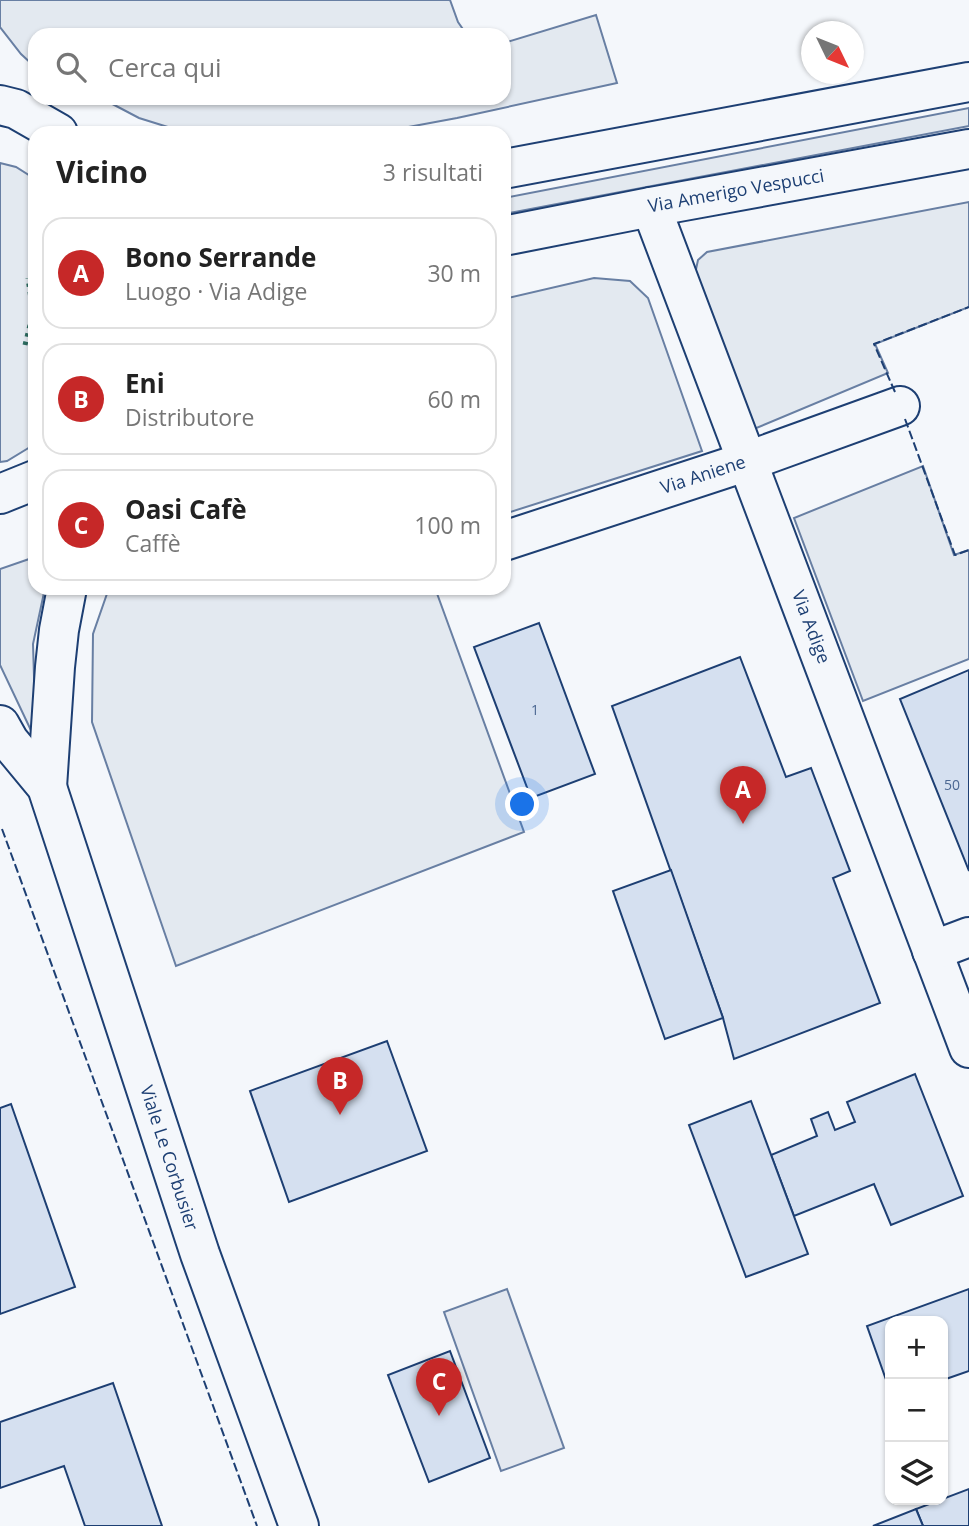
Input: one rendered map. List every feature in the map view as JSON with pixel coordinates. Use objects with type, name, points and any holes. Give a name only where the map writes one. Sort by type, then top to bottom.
[{"type":"street","points":[[511,168],[969,82]]},
{"type":"street","points":[[5,103],[46,126]]},
{"type":"street","name":"Via Amerigo Vespucci","points":[[511,235],[969,149]]},
{"type":"street","name":"Via Adige","points":[[651,207],[969,1048]]},
{"type":"street","name":"Via Aniene","points":[[511,539],[748,461],[900,406]]},
{"type":"street","points":[[0,494],[28,483]]},
{"type":"street","name":"Viale Le Corbusier","points":[[47,788],[55,667],[66,595]]},
{"type":"street","name":"Viale Le Corbusier","points":[[0,725],[9,741],[47,788],[200,1254],[299,1526]]},
{"type":"street","points":[[932,951],[969,937]]},
{"type":"shaded area","points":[[0,0],[450,0],[462,28],[28,28],[28,60],[0,27]]},
{"type":"shaded area","points":[[596,15],[617,83],[414,126],[165,126],[139,118],[114,105],[511,105],[511,41]]},
{"type":"shaded area","points":[[969,108],[969,126],[511,213],[511,197]]},
{"type":"shaded area","points":[[0,163],[16,167],[28,175],[28,448],[7,461],[0,462]]},
{"type":"shaded area","points":[[969,202],[969,307],[875,344],[888,373],[754,429],[695,274],[698,260],[707,252]]},
{"type":"shaded area","points":[[594,278],[630,281],[648,298],[702,451],[511,512],[511,297]]},
{"type":"shaded area","points":[[923,466],[954,555],[969,550],[969,659],[863,701],[794,518]]},
{"type":"shaded area","points":[[28,559],[28,595],[44,595],[33,644],[36,741],[0,665],[0,569]]},
{"type":"shaded area","points":[[107,595],[438,595],[524,832],[176,966],[92,722],[93,634]]},
{"type":"shaded area","points":[[507,1289],[564,1448],[501,1471],[444,1312]]},
{"type":"building","points":[[539,623],[595,774],[531,798],[474,647]]},
{"type":"building","points":[[740,657],[786,777],[811,768],[850,871],[833,878],[880,1003],[734,1059],[723,1018],[612,706]]},
{"type":"building","points":[[969,670],[969,871],[900,699]]},
{"type":"building","points":[[671,870],[723,1018],[665,1039],[613,891]]},
{"type":"building","points":[[387,1041],[427,1151],[289,1202],[250,1091]]},
{"type":"building","points":[[915,1074],[963,1196],[891,1225],[874,1184],[794,1216],[771,1155],[817,1136],[811,1119],[828,1112],[835,1130],[855,1122],[847,1102]]},
{"type":"building","points":[[751,1101],[808,1254],[746,1277],[689,1125]]},
{"type":"building","points":[[11,1104],[75,1287],[0,1314],[0,1108]]},
{"type":"building","points":[[969,1289],[969,1371],[948,1378],[948,1316],[895,1316]]},
{"type":"building","points":[[885,1319],[885,1377],[867,1326]]},
{"type":"building","points":[[450,1351],[490,1458],[429,1482],[388,1375]]},
{"type":"building","points":[[113,1383],[162,1526],[85,1526],[64,1466],[0,1488],[0,1422]]},
{"type":"building","points":[[969,1489],[969,1526],[923,1526],[916,1509],[927,1505],[948,1505],[948,1497]]},
{"type":"building","points":[[916,1509],[923,1526],[873,1526]]},
{"type":"hedge","points":[[25,345],[28,333]]},
{"type":"fence","points":[[895,392],[874,344],[969,307]]},
{"type":"fence","points":[[905,419],[955,555],[969,550]]},
{"type":"fence","points":[[2,829],[257,1526]]},
{"type":"place","name":"Bono Serrande","points":[[743,824]]},
{"type":"place","name":"Eni","points":[[340,1115]]},
{"type":"place","name":"Oasi Cafè","points":[[439,1416]]}]
